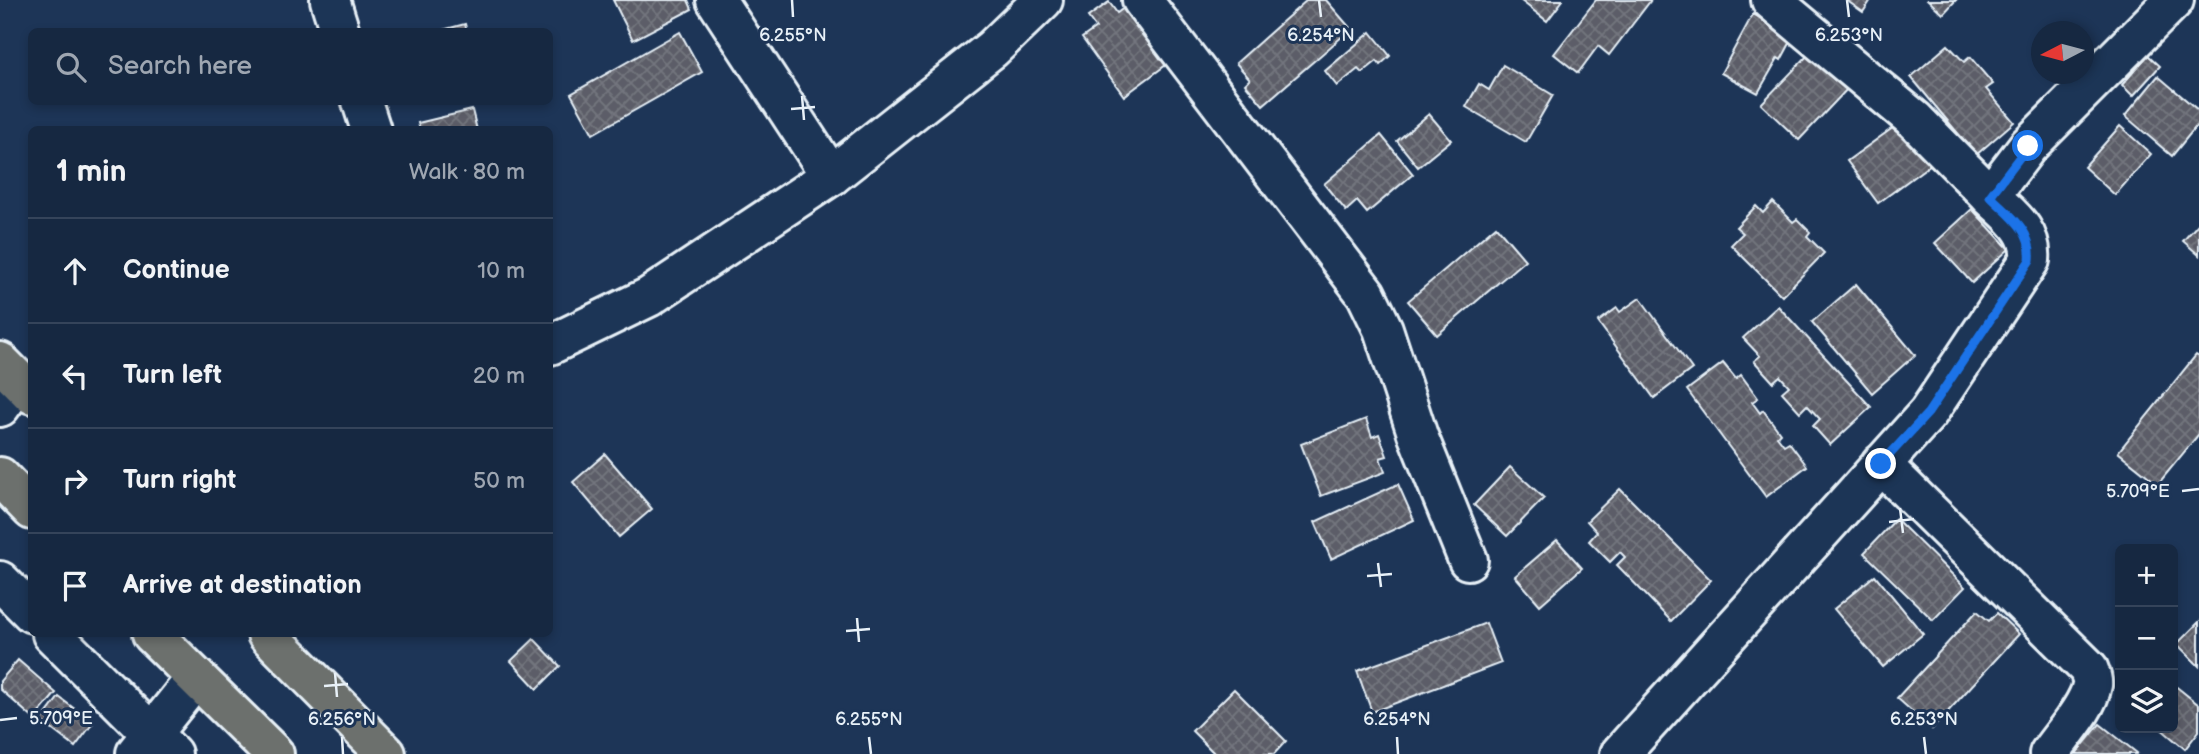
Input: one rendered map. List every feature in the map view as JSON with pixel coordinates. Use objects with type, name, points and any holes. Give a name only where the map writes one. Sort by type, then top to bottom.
[{"type":"highway","points":[[0,477],[28,506]]},
{"type":"highway","points":[[155,637],[274,754]]},
{"type":"highway","points":[[270,637],[386,754]]},
{"type":"street","points":[[330,0],[339,28]]},
{"type":"street","points":[[716,0],[831,176]]},
{"type":"street","points":[[553,344],[649,297],[831,176],[992,49],[1043,0]]},
{"type":"street","points":[[1142,0],[1366,294],[1383,329],[1418,436],[1468,559]]},
{"type":"street","points":[[1619,754],[1928,413],[2030,260],[2030,242],[2026,231],[1915,120],[1771,0]]},
{"type":"street","points":[[1990,196],[2028,146],[2174,0]]},
{"type":"street","points":[[363,105],[370,126]]},
{"type":"street","points":[[1881,464],[2088,668],[2093,682],[2091,687],[2082,706],[2049,754]]},
{"type":"street","points":[[0,582],[28,609]]},
{"type":"street","points":[[55,637],[153,747],[196,678]]},
{"type":"building","points":[[613,0],[688,0],[692,9],[633,40]]},
{"type":"building","points":[[1307,0],[1326,0],[1351,29],[1263,105],[1245,84],[1250,79],[1236,63]]},
{"type":"building","points":[[1520,0],[1563,0],[1547,21]]},
{"type":"building","points":[[1596,0],[1651,0],[1609,55],[1598,46],[1578,73],[1554,54]]},
{"type":"building","points":[[1846,0],[1871,0],[1863,12]]},
{"type":"building","points":[[1928,0],[1956,0],[1943,14]]},
{"type":"building","points":[[1133,1],[1174,59],[1124,96],[1082,38],[1096,28],[1088,17],[1109,2],[1117,13]]},
{"type":"building","points":[[1753,14],[1794,36],[1758,93],[1721,73]]},
{"type":"building","points":[[465,24],[466,28],[450,28]]},
{"type":"building","points":[[680,32],[702,72],[593,134],[571,94]]},
{"type":"building","points":[[1371,32],[1390,56],[1380,65],[1377,61],[1362,73],[1358,69],[1337,86],[1325,71]]},
{"type":"building","points":[[1948,45],[1964,62],[1970,57],[1993,84],[1986,89],[2014,122],[1976,155],[1911,77]]},
{"type":"building","points":[[1809,54],[1849,87],[1799,140],[1761,104]]},
{"type":"building","points":[[2148,55],[2160,66],[2133,96],[2122,85]]},
{"type":"building","points":[[1503,65],[1553,95],[1526,142],[1466,107],[1479,84],[1489,90]]},
{"type":"building","points":[[2158,76],[2199,111],[2199,123],[2172,156],[2125,116]]},
{"type":"building","points":[[472,110],[476,126],[419,126],[418,123]]},
{"type":"building","points":[[1429,114],[1451,140],[1418,167],[1397,141]]},
{"type":"building","points":[[1901,122],[1931,164],[1878,203],[1847,161]]},
{"type":"building","points":[[2120,126],[2151,154],[2115,195],[2084,167]]},
{"type":"building","points":[[1381,135],[1413,174],[1367,213],[1357,201],[1346,211],[1324,184]]},
{"type":"building","points":[[1773,202],[1793,222],[1797,219],[1810,232],[1807,236],[1824,253],[1782,296],[1731,245],[1743,233],[1736,227],[1756,206],[1763,213]]},
{"type":"building","points":[[1972,209],[2009,249],[1972,283],[1935,243]]},
{"type":"building","points":[[2199,223],[2199,255],[2183,241]]},
{"type":"building","points":[[1496,226],[1525,260],[1437,335],[1408,301]]},
{"type":"building","points":[[1856,284],[1915,355],[1872,393],[1812,322]]},
{"type":"building","points":[[1640,298],[1692,369],[1654,398],[1598,322],[1617,308],[1620,312]]},
{"type":"building","points":[[1778,306],[1871,407],[1830,445],[1813,426],[1820,419],[1807,405],[1800,412],[1782,392],[1789,386],[1780,376],[1773,382],[1754,361],[1760,356],[1743,338]]},
{"type":"building","points":[[2196,355],[2199,357],[2199,434],[2158,484],[2118,452]]},
{"type":"building","points":[[1723,363],[1736,379],[1741,375],[1758,398],[1752,402],[1760,413],[1763,410],[1780,433],[1777,436],[1784,445],[1789,442],[1807,466],[1766,497],[1687,390]]},
{"type":"building","points":[[1366,419],[1372,437],[1379,434],[1387,456],[1380,458],[1385,472],[1321,496],[1301,444]]},
{"type":"building","points":[[605,454],[652,509],[619,537],[573,482]]},
{"type":"building","points":[[1510,467],[1544,498],[1507,536],[1474,505]]},
{"type":"building","points":[[1398,484],[1414,520],[1331,559],[1315,522]]},
{"type":"building","points":[[1620,489],[1711,580],[1671,621],[1617,565],[1625,557],[1620,552],[1610,562],[1589,541],[1597,532],[1587,521]]},
{"type":"building","points":[[1896,519],[1965,587],[1933,620],[1864,553]]},
{"type":"building","points":[[1557,540],[1582,568],[1540,605],[1515,576]]},
{"type":"building","points":[[1875,575],[1923,634],[1883,667],[1834,609]]},
{"type":"building","points":[[1977,611],[1989,621],[1997,613],[2019,634],[1932,729],[1897,698]]},
{"type":"building","points":[[2199,622],[2199,666],[2178,645]]},
{"type":"building","points":[[1486,623],[1501,663],[1372,712],[1357,671]]},
{"type":"building","points":[[534,639],[560,666],[537,689],[511,661]]},
{"type":"building","points":[[18,660],[56,693],[34,719],[0,689],[0,681]]},
{"type":"building","points":[[2178,688],[2199,705],[2199,731],[2185,749],[2166,733],[2178,733]]},
{"type":"building","points":[[1234,689],[1286,741],[1274,754],[1215,754],[1192,731]]},
{"type":"building","points":[[59,697],[93,723],[75,747],[41,721]]},
{"type":"building","points":[[2100,724],[2137,753],[2076,754]]},
{"type":"route","points":[[1881,464],[1928,413],[2030,260],[2030,242],[2026,231],[1990,196],[2028,146]]}]
